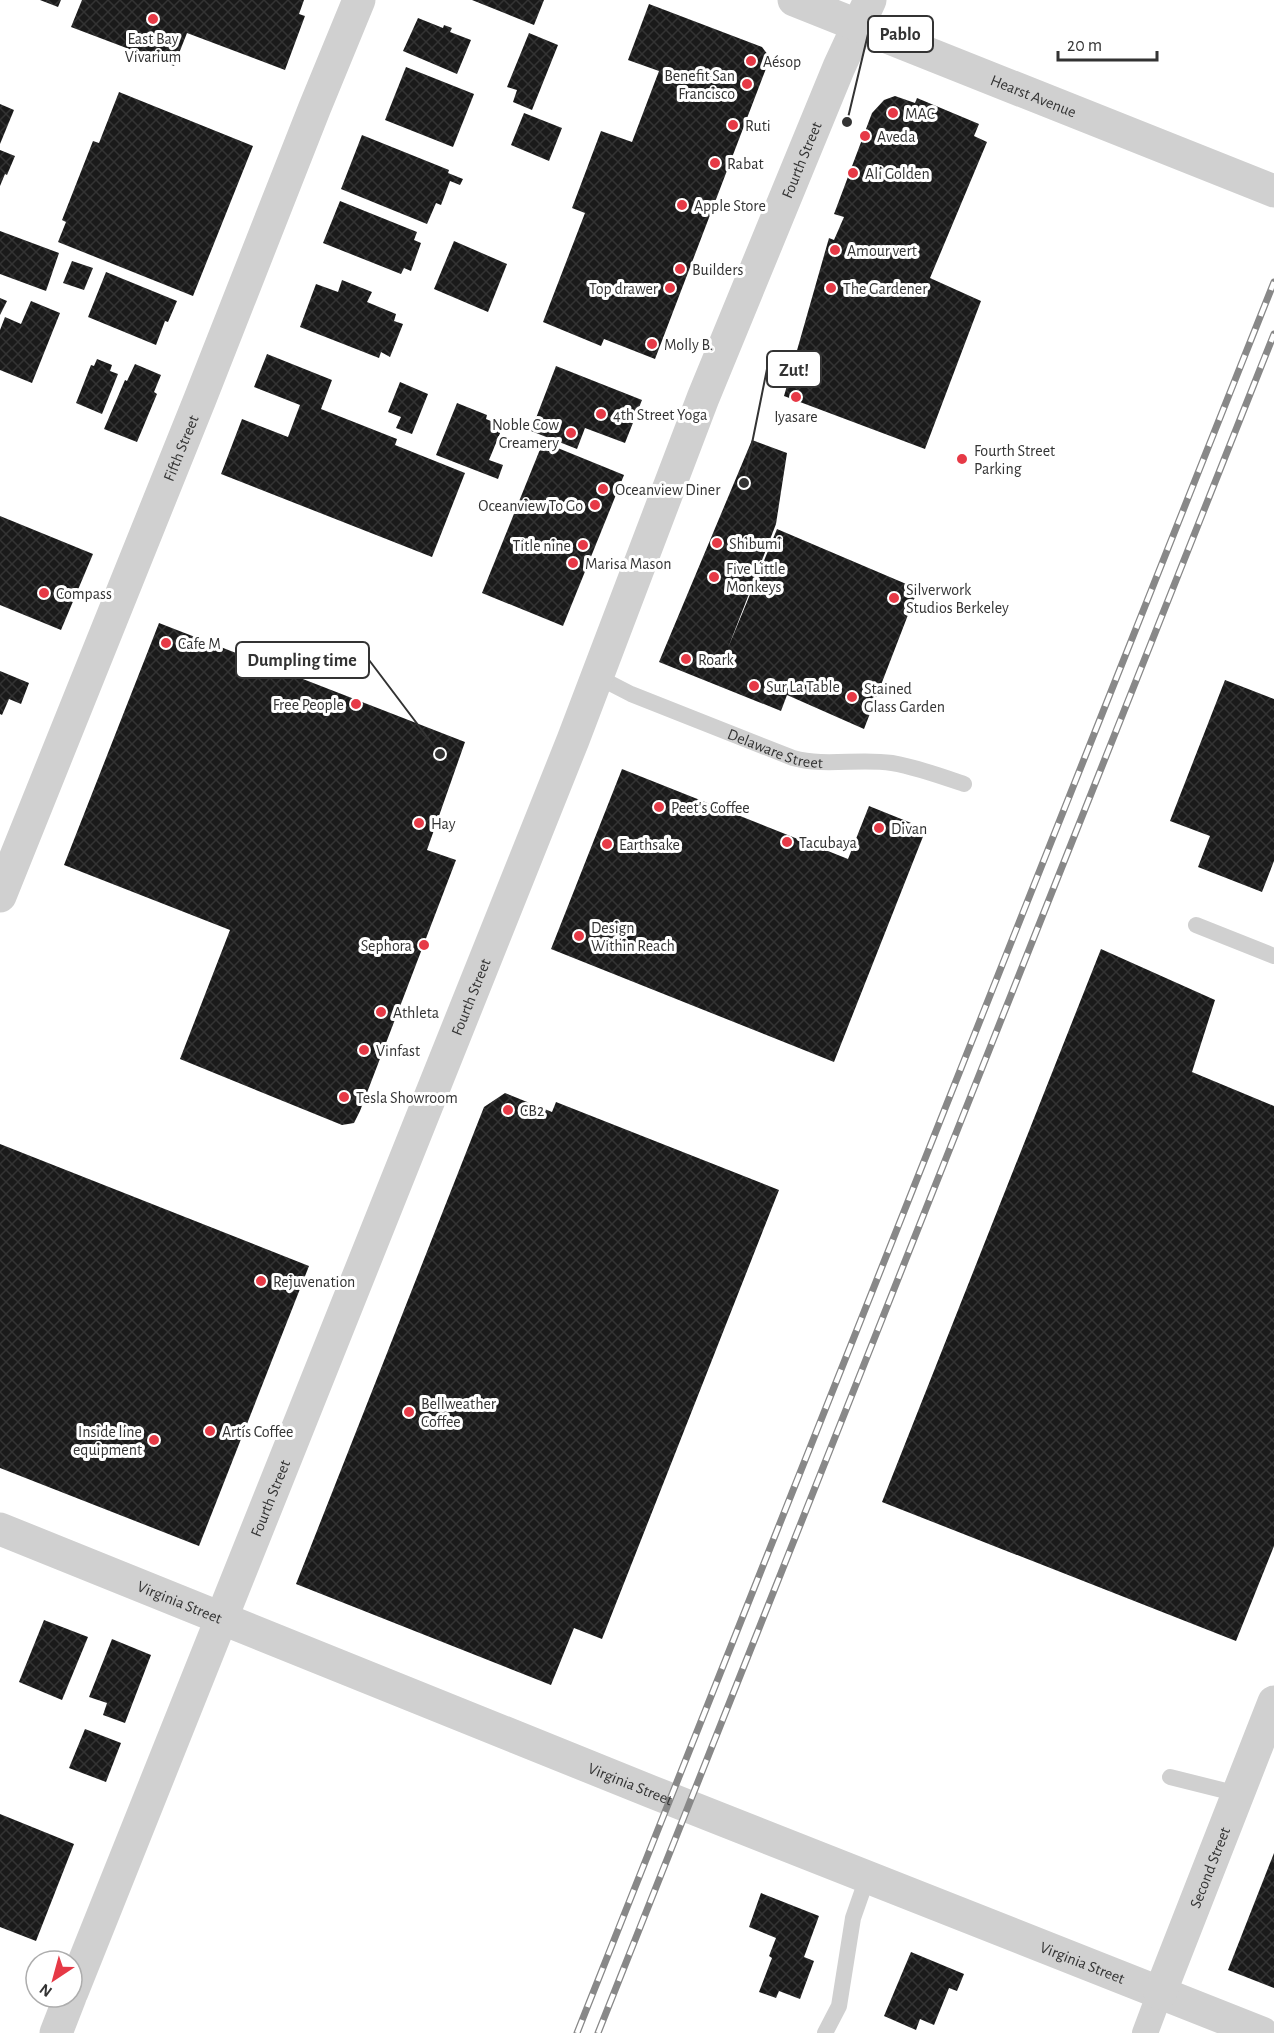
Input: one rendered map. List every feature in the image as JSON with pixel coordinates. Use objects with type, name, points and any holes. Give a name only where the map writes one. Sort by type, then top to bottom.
[{"type":"street","name":"Fifth Street","points":[[0,896],[200,399],[310,117],[359,0]]},
{"type":"street","name":"Hearst Avenue","points":[[794,0],[864,13],[1274,191]]},
{"type":"street","name":"Fourth Street","points":[[84,1962],[573,740],[703,398],[839,67],[864,13]]},
{"type":"street","name":"Virginia Street","points":[[0,1529],[867,1878],[1262,2033]]},
{"type":"street","name":"Second Street","points":[[1144,2033],[1274,1702]]},
{"type":"street","points":[[56,2033],[65,2009]]},
{"type":"lane","name":"Delaware Street","points":[[596,676],[631,694],[793,758],[811,763],[861,761],[892,763],[964,784]]},
{"type":"lane","points":[[1196,925],[1274,956]]},
{"type":"lane","points":[[1170,1777],[1238,1794]]},
{"type":"lane","points":[[825,2033],[840,2006],[853,1918],[867,1878]]},
{"type":"building","points":[[40,0],[61,0],[58,7]]},
{"type":"building","points":[[82,0],[304,0],[299,14],[305,16],[285,70],[187,33],[174,66],[71,27]]},
{"type":"building","points":[[472,0],[544,0],[534,25]]},
{"type":"building","points":[[649,4],[762,47],[768,55],[767,66],[655,359],[604,339],[601,346],[543,322],[585,213],[572,208],[601,131],[632,142],[659,71],[628,60]]},
{"type":"building","points":[[418,18],[443,28],[444,25],[452,28],[450,32],[471,40],[457,74],[403,51]]},
{"type":"building","points":[[529,33],[558,45],[532,110],[513,102],[517,90],[507,87]]},
{"type":"building","points":[[406,67],[474,94],[453,147],[385,120]]},
{"type":"building","points":[[119,92],[253,146],[193,296],[58,242],[66,222],[62,220],[93,141],[99,143]]},
{"type":"building","points":[[895,96],[915,103],[917,98],[979,124],[974,136],[987,142],[930,278],[981,301],[925,449],[784,396],[829,238],[834,240],[844,217],[834,214],[872,113],[884,100]]},
{"type":"building","points":[[0,104],[14,110],[0,144]]},
{"type":"building","points":[[524,113],[562,128],[549,161],[511,145]]},
{"type":"building","points":[[362,135],[449,170],[448,173],[463,179],[460,185],[450,181],[441,205],[436,203],[427,224],[341,189]]},
{"type":"building","points":[[0,150],[15,156],[0,186]]},
{"type":"building","points":[[340,201],[417,232],[414,240],[421,243],[411,271],[404,268],[401,274],[323,243]]},
{"type":"building","points":[[0,231],[59,253],[46,291],[0,274]]},
{"type":"building","points":[[454,241],[507,264],[488,312],[434,289]]},
{"type":"building","points":[[72,261],[93,268],[84,290],[63,283]]},
{"type":"building","points":[[106,272],[177,301],[168,322],[165,321],[156,345],[88,317]]},
{"type":"building","points":[[342,280],[372,292],[367,302],[396,314],[394,321],[403,324],[390,357],[381,352],[379,358],[300,327],[316,284],[338,292]]},
{"type":"building","points":[[0,298],[7,301],[0,315]]},
{"type":"building","points":[[31,301],[60,313],[32,383],[0,370],[0,330],[5,317],[21,324]]},
{"type":"building","points":[[267,354],[332,380],[321,409],[397,439],[395,445],[465,473],[432,557],[221,474],[242,419],[288,437],[300,405],[254,387]]},
{"type":"building","points":[[97,359],[112,365],[110,371],[118,374],[102,414],[76,403],[91,365],[94,366]]},
{"type":"building","points":[[135,364],[161,375],[154,392],[157,394],[137,442],[104,429],[125,380],[127,381]]},
{"type":"building","points":[[556,366],[642,400],[625,443],[585,428],[577,449],[531,431]]},
{"type":"building","points":[[400,382],[428,394],[412,434],[396,428],[401,417],[388,412]]},
{"type":"building","points":[[457,403],[487,415],[486,419],[503,426],[489,460],[503,465],[498,479],[436,455]]},
{"type":"building","points":[[752,440],[787,453],[776,524],[728,648],[777,529],[918,589],[864,729],[787,695],[781,711],[659,662]]},
{"type":"building","points":[[543,442],[624,475],[563,626],[482,593]]},
{"type":"building","points":[[0,516],[93,554],[61,630],[0,605]]},
{"type":"building","points":[[159,623],[465,742],[427,850],[456,860],[354,1123],[342,1125],[180,1059],[230,930],[64,865]]},
{"type":"building","points":[[0,671],[29,683],[21,704],[9,699],[2,715],[0,714]]},
{"type":"building","points":[[1225,680],[1274,699],[1274,861],[1262,892],[1198,867],[1210,836],[1170,821]]},
{"type":"building","points":[[622,769],[848,859],[869,806],[926,829],[834,1062],[551,949]]},
{"type":"building","points":[[1101,949],[1215,1000],[1192,1072],[1274,1106],[1274,1546],[1236,1641],[882,1502]]},
{"type":"building","points":[[505,1093],[552,1112],[556,1102],[779,1190],[602,1639],[574,1628],[551,1685],[296,1584],[484,1107]]},
{"type":"building","points":[[0,1144],[309,1266],[199,1546],[0,1468]]},
{"type":"building","points":[[44,1620],[88,1637],[62,1700],[19,1682]]},
{"type":"building","points":[[112,1639],[151,1655],[125,1723],[103,1715],[107,1703],[89,1697]]},
{"type":"building","points":[[85,1729],[121,1743],[106,1782],[69,1768]]},
{"type":"building","points":[[0,1814],[74,1844],[36,1941],[0,1927]]},
{"type":"building","points":[[1274,1853],[1274,1988],[1228,1970]]},
{"type":"building","points":[[761,1893],[819,1916],[804,1957],[814,1961],[800,1999],[779,1991],[776,1998],[759,1992],[772,1958],[769,1956],[776,1938],[749,1927]]},
{"type":"building","points":[[911,1952],[964,1974],[957,1991],[949,1988],[934,2025],[920,2019],[916,2030],[884,2016]]},
{"type":"railway","points":[[577,2033],[1274,282]]},
{"type":"railway","points":[[598,2033],[1274,334]]},
{"type":"place","name":"East Bay Vivarium","points":[[153,19]]},
{"type":"place","name":"Aésop","points":[[751,61]]},
{"type":"place","name":"Benefit San Francisco","points":[[747,84]]},
{"type":"place","name":"MAC","points":[[893,113]]},
{"type":"place","name":"Pablo","points":[[847,122]]},
{"type":"place","name":"Ruti","points":[[733,125]]},
{"type":"place","name":"Aveda","points":[[865,136]]},
{"type":"place","name":"Rabat","points":[[715,163]]},
{"type":"place","name":"Ali Golden","points":[[853,173]]},
{"type":"place","name":"Apple Store","points":[[682,205]]},
{"type":"place","name":"Amour vert","points":[[835,250]]},
{"type":"place","name":"Builders","points":[[680,269]]},
{"type":"place","name":"Top drawer","points":[[670,288]]},
{"type":"place","name":"The Gardener","points":[[831,288]]},
{"type":"place","name":"Molly B.","points":[[652,344]]},
{"type":"place","name":"Iyasare","points":[[796,397]]},
{"type":"place","name":"4th Street Yoga","points":[[601,414]]},
{"type":"place","name":"Noble Cow Creamery","points":[[571,433]]},
{"type":"place","name":"Fourth Street Parking","points":[[962,459]]},
{"type":"place","name":"Zut!","points":[[744,483]]},
{"type":"place","name":"Oceanview Diner","points":[[603,489]]},
{"type":"place","name":"Oceanview To Go","points":[[595,505]]},
{"type":"place","name":"Shibumi","points":[[717,543]]},
{"type":"place","name":"Title nine","points":[[583,545]]},
{"type":"place","name":"Marisa Mason","points":[[573,563]]},
{"type":"place","name":"Five Little Monkeys","points":[[714,577]]},
{"type":"place","name":"Compass","points":[[44,593]]},
{"type":"place","name":"Silverwork Studios Berkeley","points":[[894,598]]},
{"type":"place","name":"Cafe M","points":[[166,643]]},
{"type":"place","name":"Roark","points":[[686,659]]},
{"type":"place","name":"Sur La Table","points":[[754,686]]},
{"type":"place","name":"Stained Glass Garden","points":[[852,697]]},
{"type":"place","name":"Free People","points":[[356,704]]},
{"type":"place","name":"Dumpling time","points":[[440,754]]},
{"type":"place","name":"Peet's Coffee","points":[[659,807]]},
{"type":"place","name":"Hay","points":[[419,823]]},
{"type":"place","name":"Divan","points":[[879,828]]},
{"type":"place","name":"Tacubaya","points":[[787,842]]},
{"type":"place","name":"Earthsake","points":[[607,844]]},
{"type":"place","name":"Design Within Reach","points":[[579,936]]},
{"type":"place","name":"Sephora","points":[[424,945]]},
{"type":"place","name":"Athleta","points":[[381,1012]]},
{"type":"place","name":"Vinfast","points":[[364,1050]]},
{"type":"place","name":"Tesla Showroom","points":[[344,1097]]},
{"type":"place","name":"CB2","points":[[508,1110]]},
{"type":"place","name":"Rejuvenation","points":[[261,1281]]},
{"type":"place","name":"Bellweather Coffee","points":[[409,1412]]},
{"type":"place","name":"Artís Coffee","points":[[210,1431]]},
{"type":"place","name":"Inside line equipment","points":[[154,1440]]}]
